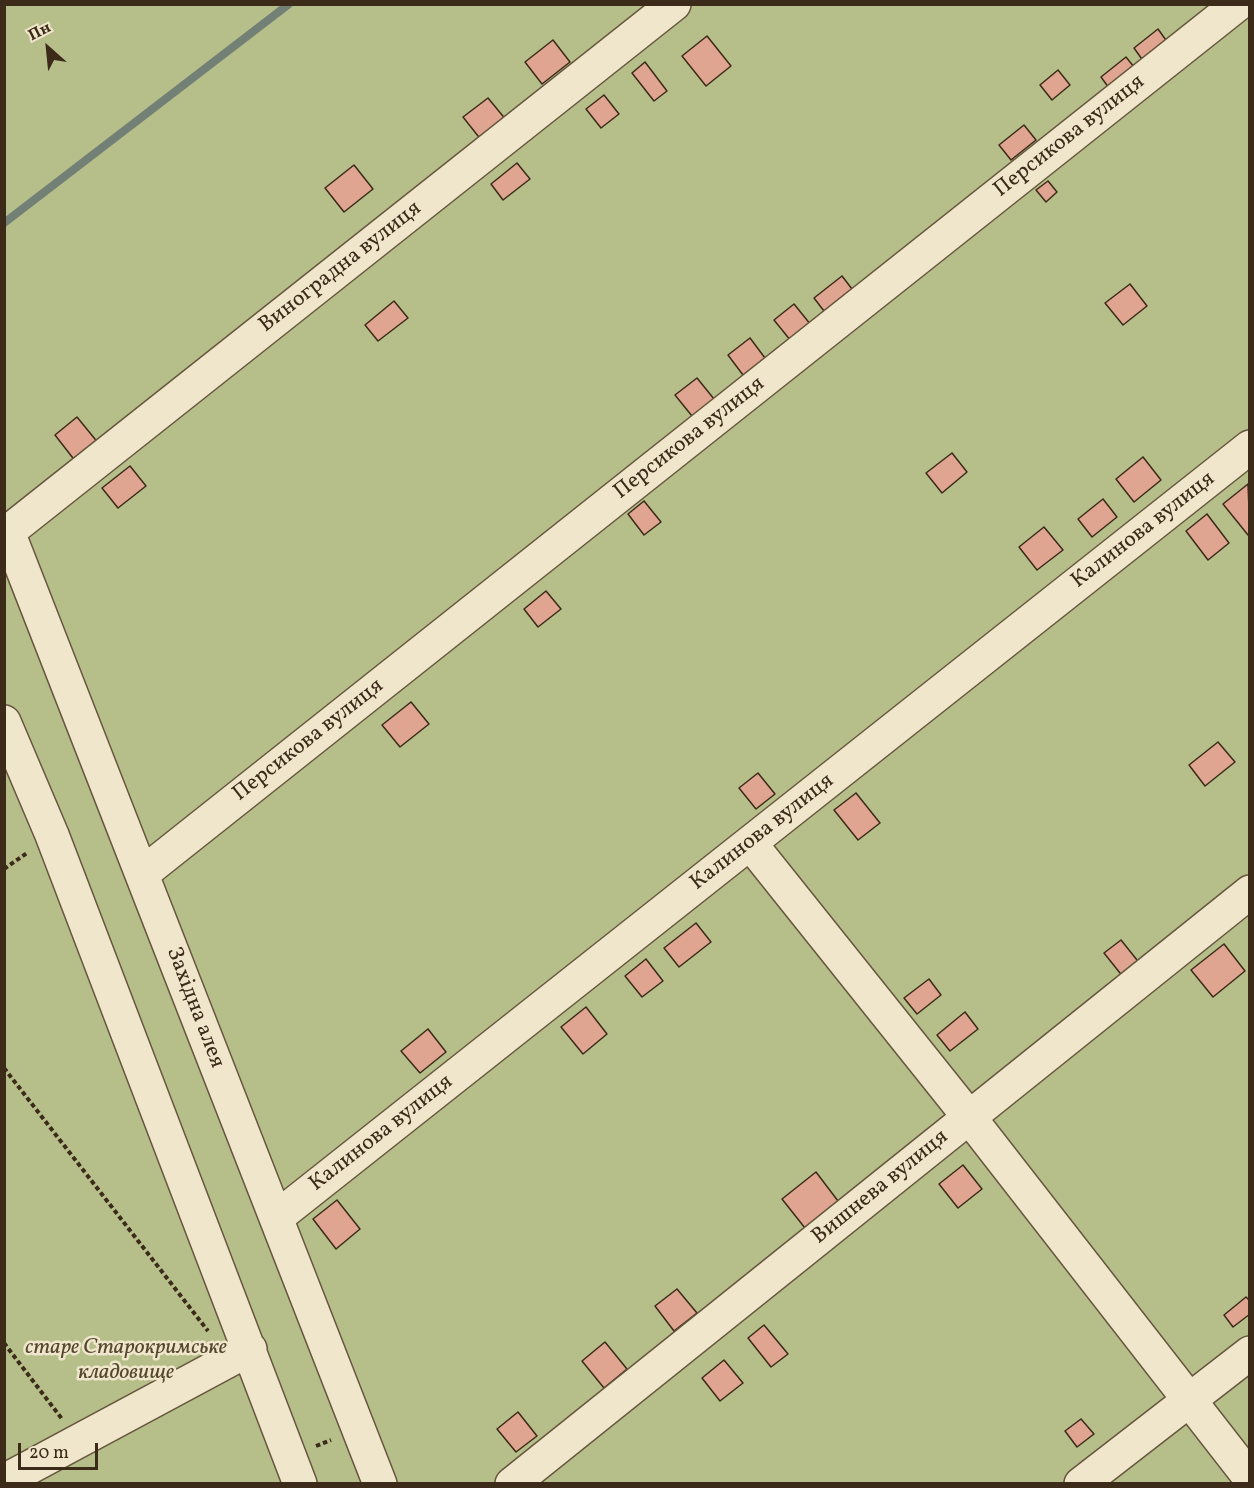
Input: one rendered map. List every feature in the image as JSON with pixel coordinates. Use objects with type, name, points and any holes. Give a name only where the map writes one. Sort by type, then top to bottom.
[{"type":"street","name":"Виноградна вулиця","points":[[8,532],[674,4]]},
{"type":"street","name":"Персикова вулиця","points":[[142,874],[1238,4]]},
{"type":"street","name":"Калинова вулиця","points":[[276,1218],[1250,447]]},
{"type":"street","name":"Західна алея","points":[[8,532],[380,1484]]},
{"type":"street","points":[[4,722],[52,835],[240,1355],[295,1469]]},
{"type":"street","points":[[750,843],[969,1117],[1250,1478]]},
{"type":"street","name":"Вишнева вулиця","points":[[512,1484],[1250,892]]},
{"type":"street","points":[[1081,1484],[1250,1353]]},
{"type":"street","points":[[4,1481],[240,1355]]},
{"type":"path","points":[[4,1068],[240,1355]]},
{"type":"path","points":[[4,1343],[79,1441]]},
{"type":"path","points":[[295,1469],[359,1430]]},
{"type":"green space","name":"старе Старокримське кладовище","points":[[4,5],[1249,5],[1249,1483],[5,1483]]},
{"type":"building","points":[[1158,29],[1168,43],[1144,62],[1134,48]]},
{"type":"building","points":[[707,36],[731,66],[706,86],[682,56]]},
{"type":"building","points":[[553,40],[570,62],[542,84],[525,62]]},
{"type":"building","points":[[1126,57],[1134,67],[1109,88],[1101,77]]},
{"type":"building","points":[[645,62],[667,91],[654,101],[632,73]]},
{"type":"building","points":[[1058,70],[1070,85],[1052,100],[1040,85]]},
{"type":"building","points":[[604,95],[619,114],[601,128],[586,109]]},
{"type":"building","points":[[488,98],[507,121],[482,141],[463,117]]},
{"type":"building","points":[[1024,125],[1036,140],[1011,160],[999,145]]},
{"type":"building","points":[[517,163],[530,179],[503,200],[491,184]]},
{"type":"building","points":[[354,165],[373,189],[344,212],[325,188]]},
{"type":"building","points":[[1048,181],[1057,192],[1046,202],[1036,190]]},
{"type":"building","points":[[842,276],[852,289],[824,311],[814,298]]},
{"type":"building","points":[[1130,284],[1147,306],[1123,325],[1105,303]]},
{"type":"building","points":[[394,301],[408,318],[378,341],[365,325]]},
{"type":"building","points":[[794,304],[811,325],[791,341],[774,320]]},
{"type":"building","points":[[750,338],[765,358],[743,375],[728,355]]},
{"type":"building","points":[[697,378],[714,399],[692,416],[675,395]]},
{"type":"building","points":[[77,417],[99,444],[76,462],[55,435]]},
{"type":"building","points":[[952,453],[967,472],[942,493],[926,473]]},
{"type":"building","points":[[1143,457],[1161,480],[1134,502],[1116,479]]},
{"type":"building","points":[[130,466],[146,486],[118,508],[102,488]]},
{"type":"building","points":[[1248,484],[1250,534],[1248,535],[1223,504]]},
{"type":"building","points":[[1103,499],[1117,517],[1092,537],[1078,519]]},
{"type":"building","points":[[644,501],[661,522],[644,535],[628,514]]},
{"type":"building","points":[[1207,514],[1229,543],[1208,560],[1186,531]]},
{"type":"building","points":[[1044,527],[1063,550],[1037,570],[1019,547]]},
{"type":"building","points":[[546,591],[561,609],[538,627],[524,609]]},
{"type":"building","points":[[411,702],[429,724],[400,747],[382,725]]},
{"type":"building","points":[[1218,742],[1235,762],[1205,786],[1189,765]]},
{"type":"building","points":[[758,773],[775,794],[756,809],[739,788]]},
{"type":"building","points":[[856,793],[880,823],[858,840],[834,810]]},
{"type":"building","points":[[696,923],[711,942],[679,967],[664,948]]},
{"type":"building","points":[[1121,940],[1141,965],[1124,978],[1104,953]]},
{"type":"building","points":[[1224,944],[1245,971],[1213,997],[1191,970]]},
{"type":"building","points":[[646,959],[663,981],[642,997],[625,976]]},
{"type":"building","points":[[929,979],[941,995],[917,1014],[904,998]]},
{"type":"building","points":[[586,1007],[607,1034],[583,1054],[561,1027]]},
{"type":"building","points":[[965,1012],[978,1029],[950,1051],[937,1035]]},
{"type":"building","points":[[428,1029],[446,1052],[420,1073],[401,1051]]},
{"type":"building","points":[[963,1165],[982,1189],[958,1208],[939,1184]]},
{"type":"building","points":[[816,1172],[838,1201],[805,1228],[782,1199]]},
{"type":"building","points":[[337,1200],[360,1229],[336,1249],[313,1219]]},
{"type":"building","points":[[677,1289],[697,1313],[674,1331],[655,1306]]},
{"type":"building","points":[[1246,1297],[1250,1301],[1250,1314],[1233,1327],[1224,1315]]},
{"type":"building","points":[[764,1325],[788,1354],[771,1367],[748,1338]]},
{"type":"building","points":[[605,1342],[627,1369],[604,1388],[582,1361]]},
{"type":"building","points":[[724,1360],[743,1383],[720,1401],[702,1378]]},
{"type":"building","points":[[518,1412],[537,1436],[516,1452],[497,1429]]},
{"type":"building","points":[[1081,1419],[1094,1434],[1077,1447],[1065,1431]]},
{"type":"waterway","points":[[4,223],[289,4]]}]
